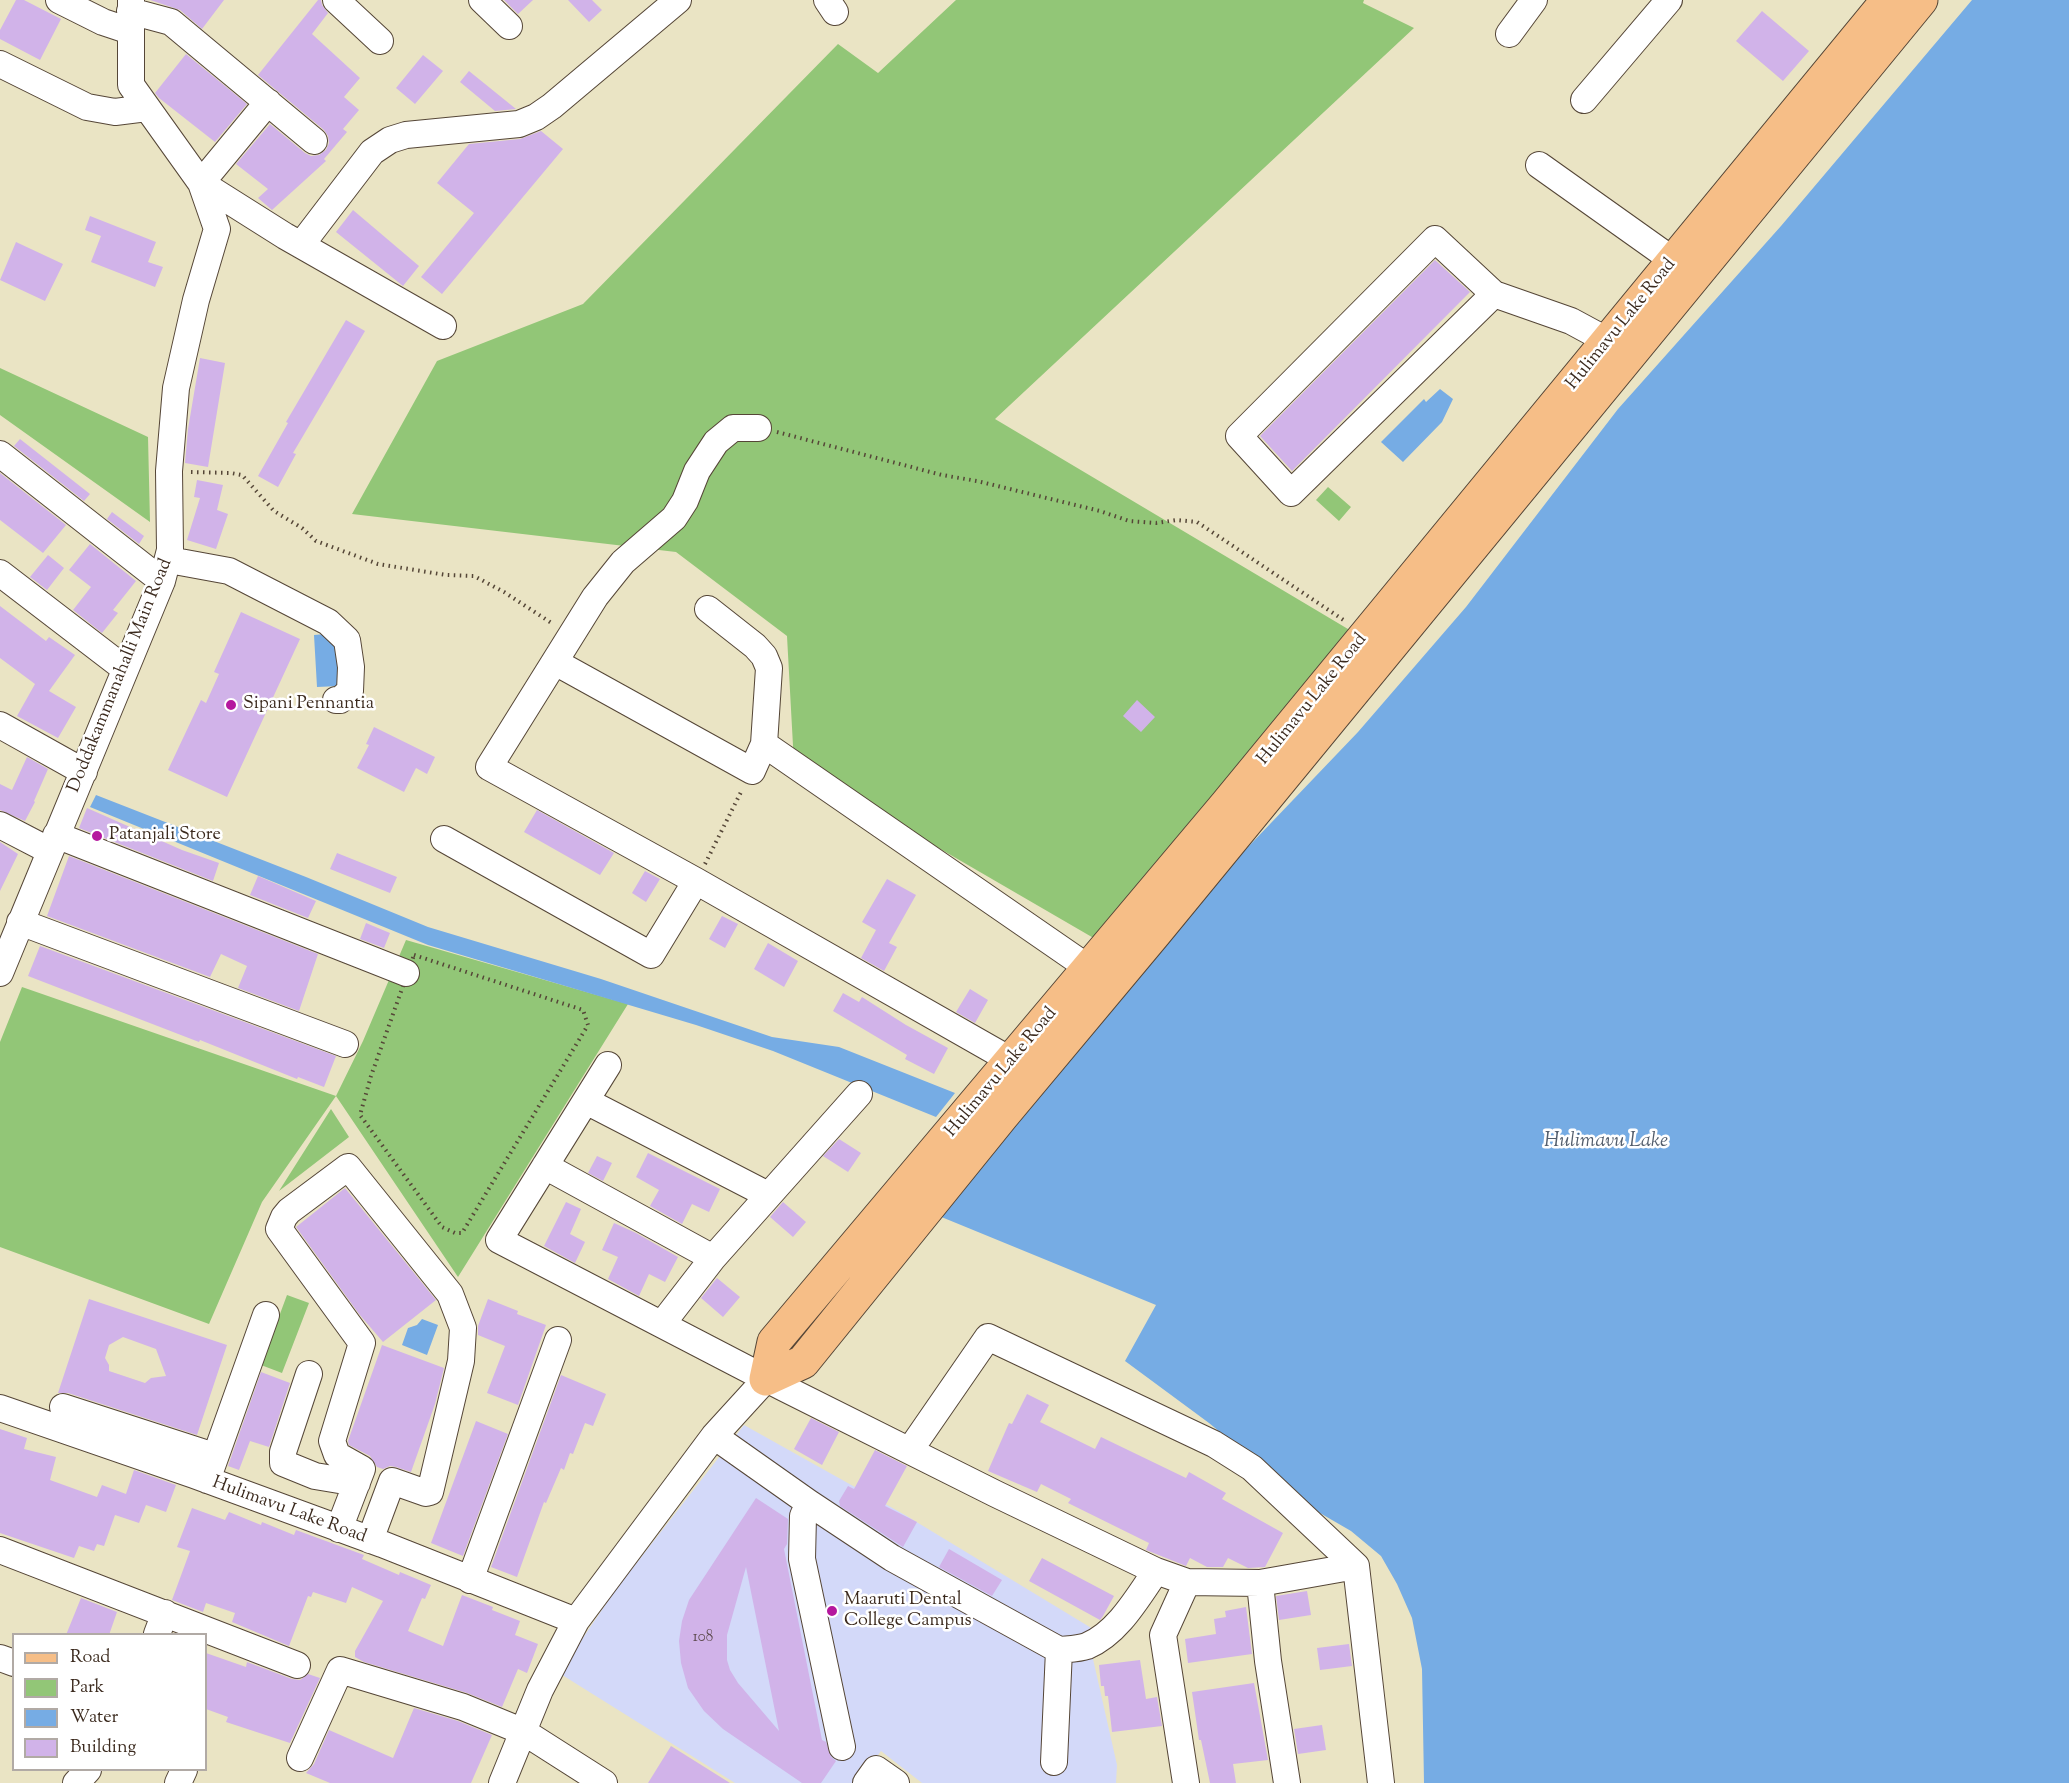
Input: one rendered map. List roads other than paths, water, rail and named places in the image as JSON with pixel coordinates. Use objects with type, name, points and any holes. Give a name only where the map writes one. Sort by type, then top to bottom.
[{"type":"main road","name":"Hulimavu Lake Road","points":[[1023,1070],[1090,969],[1674,261],[1902,3]]},
{"type":"main road","name":"Hulimavu Lake Road","points":[[756,1390],[774,1342],[961,1143],[1023,1070],[1902,3]]},
{"type":"street","points":[[58,0],[103,22],[130,14],[171,22],[314,141]]},
{"type":"street","points":[[336,0],[380,41]]},
{"type":"street","points":[[482,0],[509,26]]},
{"type":"street","points":[[301,245],[372,152],[381,146],[406,135],[501,127],[536,117],[678,0]]},
{"type":"street","points":[[1509,34],[1534,0]]},
{"type":"street","points":[[1584,100],[1669,0]]},
{"type":"street","name":"Doddakammanahalli Main Road","points":[[0,973],[166,571],[169,471],[176,388],[196,300],[217,229],[201,183],[131,85],[130,14]]},
{"type":"street","points":[[0,64],[87,107],[115,112],[147,108]]},
{"type":"street","points":[[268,102],[201,183],[301,245],[443,326]]},
{"type":"street","points":[[1539,165],[1674,261]]},
{"type":"street","points":[[1494,294],[1291,493],[1239,436],[1436,239],[1494,294],[1571,321],[1608,341]]},
{"type":"street","points":[[758,428],[733,428],[716,442],[698,471],[686,501],[674,518],[623,562],[595,597],[489,767],[696,881],[1023,1070]]},
{"type":"street","points":[[0,454],[166,571],[229,571],[328,622],[347,640],[351,667],[350,691],[340,700],[336,700]]},
{"type":"street","points":[[0,573],[125,669]]},
{"type":"street","points":[[555,662],[752,771],[764,744],[769,668],[764,656],[755,646],[708,609]]},
{"type":"street","points":[[0,725],[84,772]]},
{"type":"street","points":[[764,744],[1090,969]]},
{"type":"street","points":[[0,825],[406,973]]},
{"type":"street","points":[[444,839],[651,955],[696,881]]},
{"type":"street","points":[[20,922],[345,1044]]},
{"type":"street","points":[[608,1065],[500,1239],[662,1324],[756,1390],[909,1450],[1156,1571],[1187,1582],[1260,1583],[1356,1566]]},
{"type":"street","points":[[662,1324],[713,1258],[860,1094]]},
{"type":"street","points":[[586,1101],[768,1195]]},
{"type":"street","points":[[545,1166],[713,1258]]},
{"type":"street","points":[[359,1476],[337,1455],[332,1441],[362,1343],[279,1229],[284,1217],[348,1167],[450,1294]]},
{"type":"street","points":[[309,1374],[283,1452],[283,1463],[315,1476],[359,1476],[392,1481],[426,1493],[430,1490],[462,1361],[463,1328],[433,1252],[380,1186]]},
{"type":"street","points":[[200,1478],[266,1315]]},
{"type":"street","points":[[909,1450],[988,1337],[1214,1444],[1252,1468],[1356,1566],[1381,1783]]},
{"type":"street","points":[[200,1478],[202,1452],[242,1340]]},
{"type":"street","points":[[470,1580],[558,1340]]},
{"type":"street","points":[[502,1783],[540,1690],[576,1621],[714,1436],[756,1390]]},
{"type":"street","points":[[63,1407],[202,1452]]},
{"type":"street","name":"Hulimavu Lake Road","points":[[0,1408],[370,1540],[576,1621]]},
{"type":"street","points":[[714,1436],[808,1503],[892,1558],[1059,1650],[1089,1645],[1108,1633],[1156,1571]]},
{"type":"street","points":[[339,1529],[359,1476]]},
{"type":"street","points":[[370,1540],[392,1481]]},
{"type":"street","points":[[808,1503],[803,1516],[802,1559],[842,1747]]},
{"type":"street","points":[[0,1550],[161,1624],[191,1633]]},
{"type":"street","points":[[1186,1783],[1163,1635],[1187,1582]]},
{"type":"street","points":[[1260,1583],[1268,1661],[1287,1783]]},
{"type":"street","points":[[207,1638],[297,1665]]},
{"type":"street","points":[[1054,1762],[1059,1650]]},
{"type":"street","points":[[300,1758],[340,1670],[463,1707],[524,1732],[604,1783]]},
{"type":"street","points":[[866,1783],[876,1769],[896,1783]]},
{"type":"street","points":[[76,1783],[87,1771]]},
{"type":"water","name":"Hulimavu Lake","points":[[1972,0],[2069,0],[2069,1783],[1424,1783],[1422,1669],[1412,1618],[1381,1556],[1351,1531],[1313,1509],[1209,1423],[1125,1361],[1156,1305],[939,1216],[1205,892],[1358,732],[1466,607],[1618,409],[1781,226]]},
{"type":"water","points":[[1440,389],[1453,399],[1442,422],[1403,462],[1381,442],[1424,399],[1426,402]]},
{"type":"water","points":[[337,633],[339,686],[317,687],[314,635]]},
{"type":"water","points":[[96,795],[428,927],[601,979],[772,1037],[839,1047],[955,1093],[936,1117],[773,1051],[696,1025],[428,945],[90,807]]},
{"type":"water","points":[[422,1319],[438,1325],[427,1355],[402,1345],[408,1328],[417,1325]]},
{"type":"place","name":"Sipani Pennantia","points":[[231,705]]},
{"type":"place","name":"Patanjali Store","points":[[97,836]]},
{"type":"place","name":"Maaruti Dental College Campus","points":[[832,1611]]}]
